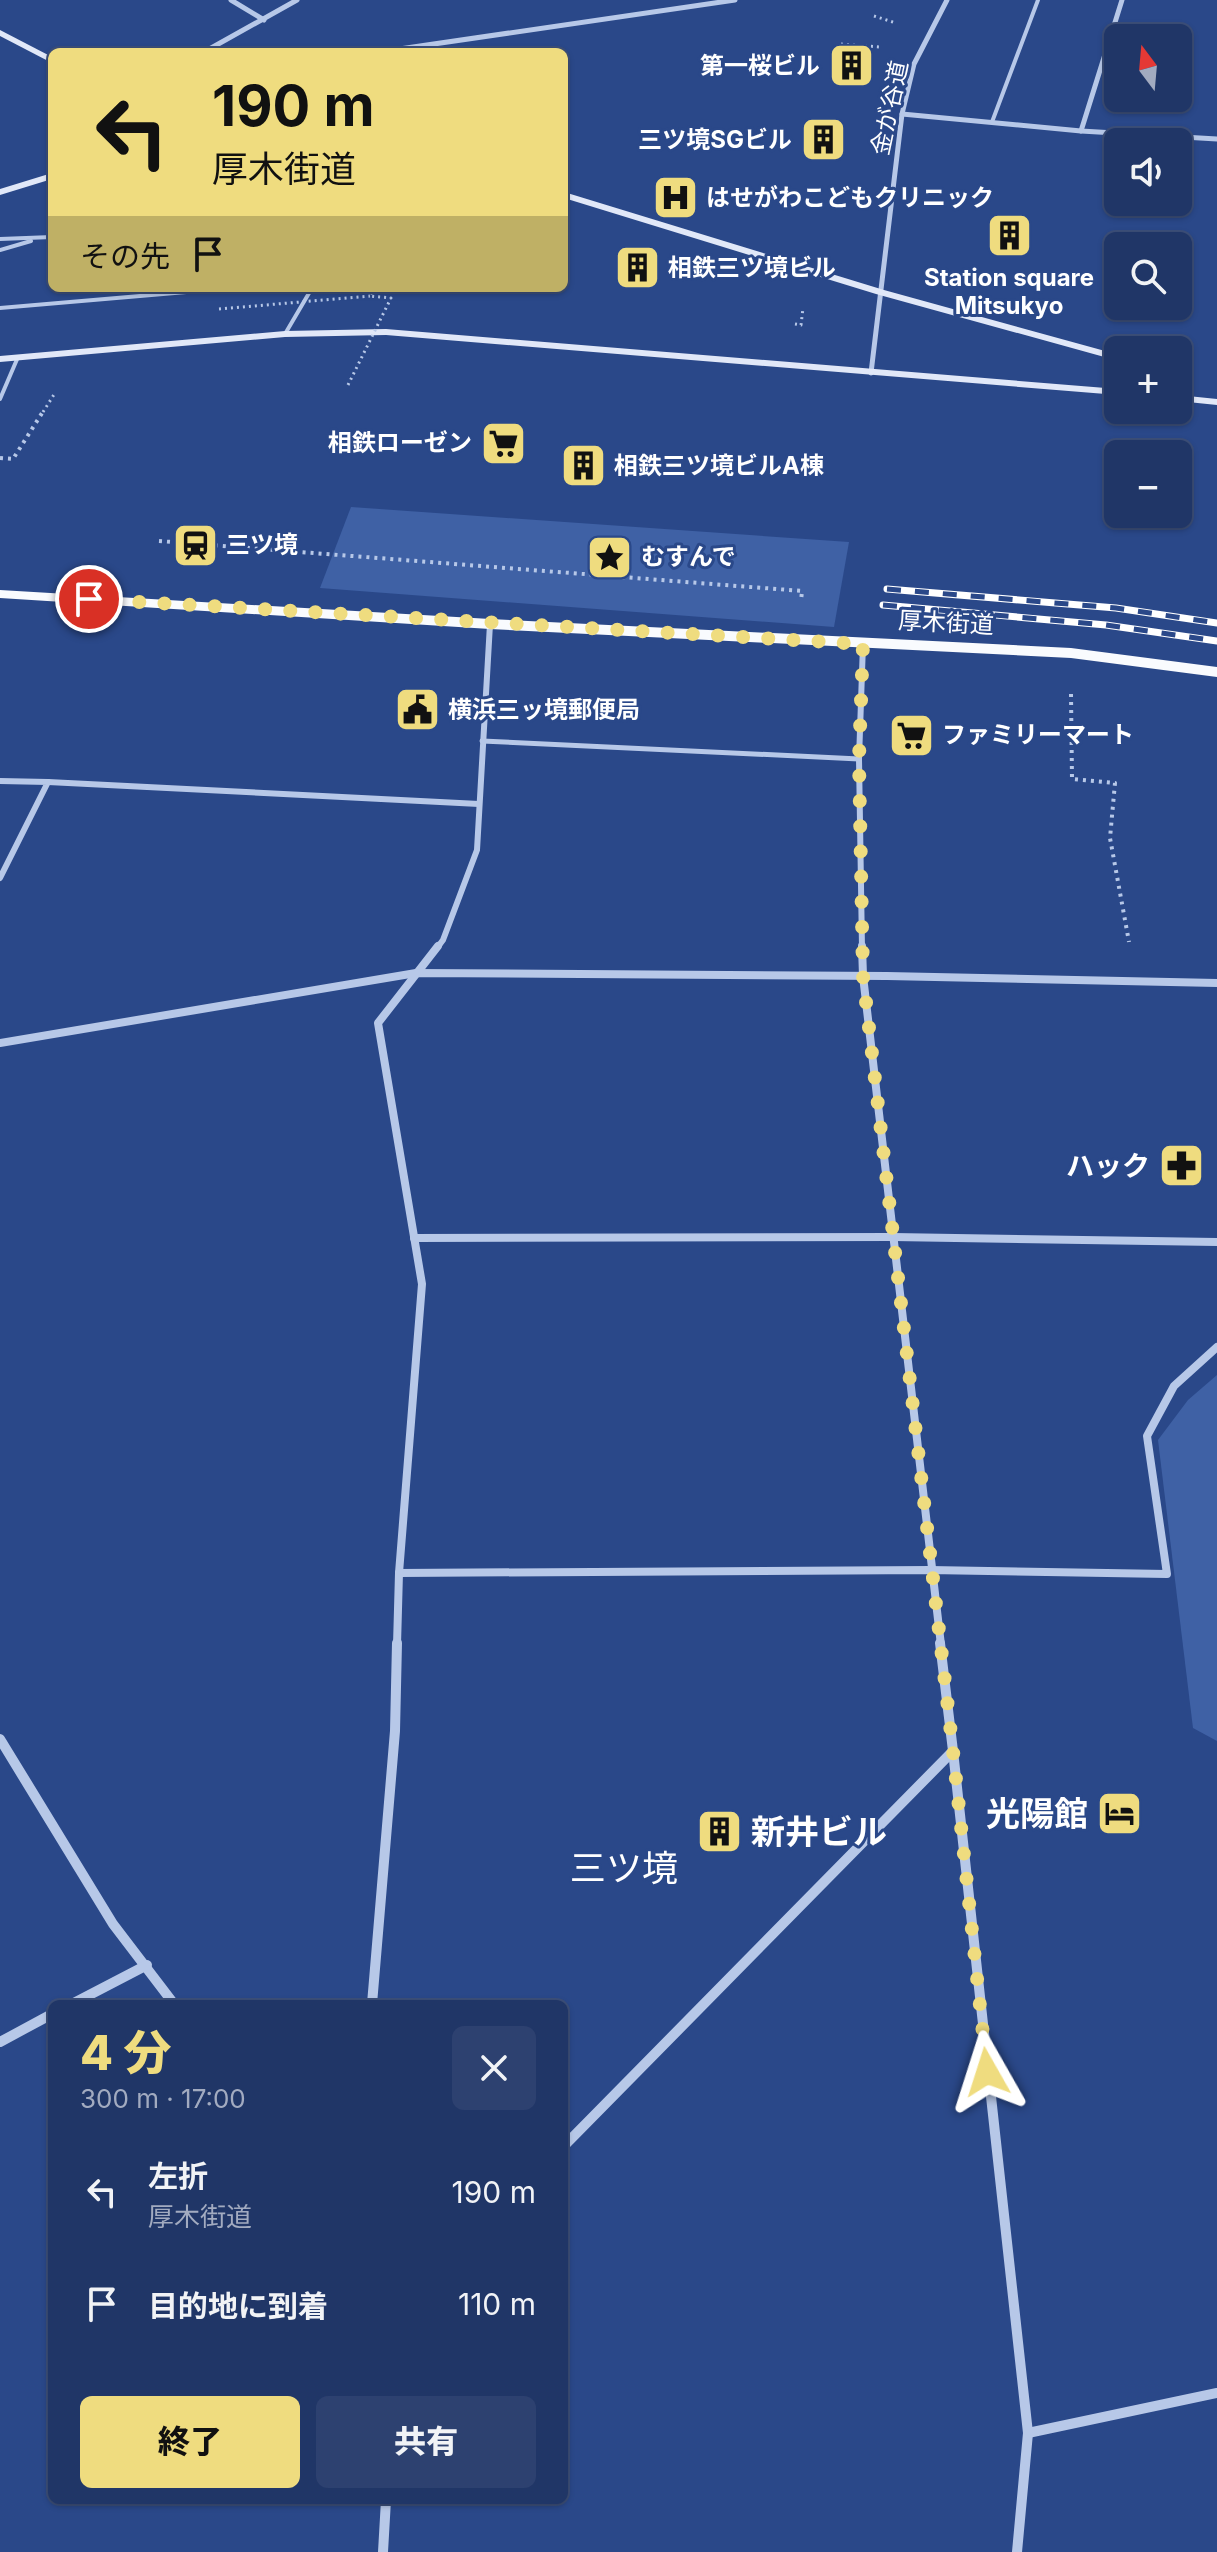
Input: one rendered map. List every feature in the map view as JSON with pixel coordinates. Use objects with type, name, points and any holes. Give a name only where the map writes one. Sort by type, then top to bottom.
[{"type":"main road","name":"厚木街道","points":[[0,594],[490,624],[1071,653],[1217,672]]},
{"type":"street","points":[[231,0],[264,20]]},
{"type":"street","points":[[212,48],[297,0]]},
{"type":"street","points":[[406,48],[735,0]]},
{"type":"street","name":"金が谷道","points":[[871,373],[902,114],[914,64],[947,0]]},
{"type":"street","points":[[1081,131],[1122,0]]},
{"type":"street","points":[[0,33],[48,58]]},
{"type":"street","points":[[902,114],[1081,131],[1217,139]]},
{"type":"street","points":[[0,192],[48,177]]},
{"type":"street","points":[[568,196],[880,292],[1104,354]]},
{"type":"street","points":[[0,359],[285,334],[386,332],[1104,391]]},
{"type":"street","points":[[1192,399],[1217,402]]},
{"type":"street","points":[[372,2000],[395,1731],[399,1573],[422,1284],[378,1023],[443,940],[477,850],[490,624]]},
{"type":"street","points":[[863,644],[859,759],[863,976],[1028,2433],[1017,2552]]},
{"type":"street","points":[[0,781],[479,804]]},
{"type":"street","points":[[0,878],[48,782]]},
{"type":"street","points":[[0,1043],[416,973],[863,976],[1217,983]]},
{"type":"street","points":[[414,1238],[893,1237],[1217,1242]]},
{"type":"street","points":[[399,1573],[930,1570],[1167,1574],[1147,1436],[1174,1386],[1217,1347]]},
{"type":"street","points":[[0,1739],[113,1924],[171,2000]]},
{"type":"street","points":[[568,2142],[953,1751]]},
{"type":"street","points":[[80,2000],[147,1965]]},
{"type":"street","points":[[0,2042],[48,2016]]},
{"type":"street","points":[[1028,2433],[1217,2393]]},
{"type":"street","points":[[383,2552],[386,2504]]},
{"type":"lane","points":[[992,122],[1038,0]]},
{"type":"lane","points":[[0,239],[45,238]]},
{"type":"lane","points":[[0,250],[48,238]]},
{"type":"lane","points":[[0,308],[186,292]]},
{"type":"lane","points":[[285,334],[310,292]]},
{"type":"lane","points":[[0,399],[18,357]]},
{"type":"lane","points":[[482,741],[859,759]]},
{"type":"path","points":[[841,44],[877,47]]},
{"type":"path","points":[[370,296],[372,292]]},
{"type":"path","points":[[219,309],[370,296],[391,298],[348,385]]},
{"type":"path","points":[[0,458],[13,459],[41,420],[51,400]]},
{"type":"path","points":[[159,541],[802,591],[801,605]]},
{"type":"path","points":[[1071,653],[1072,779],[1115,783],[1110,838],[1136,980]]},
{"type":"shaded area","points":[[351,507],[849,542],[834,627],[320,588]]},
{"type":"shaded area","points":[[1217,1375],[1217,1741],[1193,1728],[1158,1440],[1188,1400]]},
{"type":"railway","points":[[887,589],[1116,608],[1217,623]]},
{"type":"railway","points":[[883,605],[1106,625],[1217,641]]},
{"type":"place","name":"第一桜ビル","points":[[851,66]]},
{"type":"place","name":"三ツ境SGビル","points":[[823,140]]},
{"type":"place","name":"はせがわこどもクリニック","points":[[675,198]]},
{"type":"place","name":"Station square Mitsukyo","points":[[1009,236]]},
{"type":"place","name":"相鉄三ツ境ビル","points":[[637,268]]},
{"type":"place","name":"相鉄ローゼン","points":[[503,443]]},
{"type":"place","name":"相鉄三ツ境ビルA棟","points":[[583,466]]},
{"type":"place","name":"三ツ境","points":[[195,545]]},
{"type":"place","name":"むすんで","points":[[610,557]]},
{"type":"place","name":"横浜三ッ境郵便局","points":[[417,710]]},
{"type":"place","name":"ファミリーマート","points":[[911,735]]},
{"type":"place","name":"ハック","points":[[1181,1166]]},
{"type":"place","name":"光陽館","points":[[1119,1814]]},
{"type":"place","name":"新井ビル","points":[[720,1832]]},
{"type":"district","name":"三ツ境","points":[[624,1868]]},
{"type":"route","points":[[89,599],[863,644],[859,759],[863,976],[987,2072]]}]
